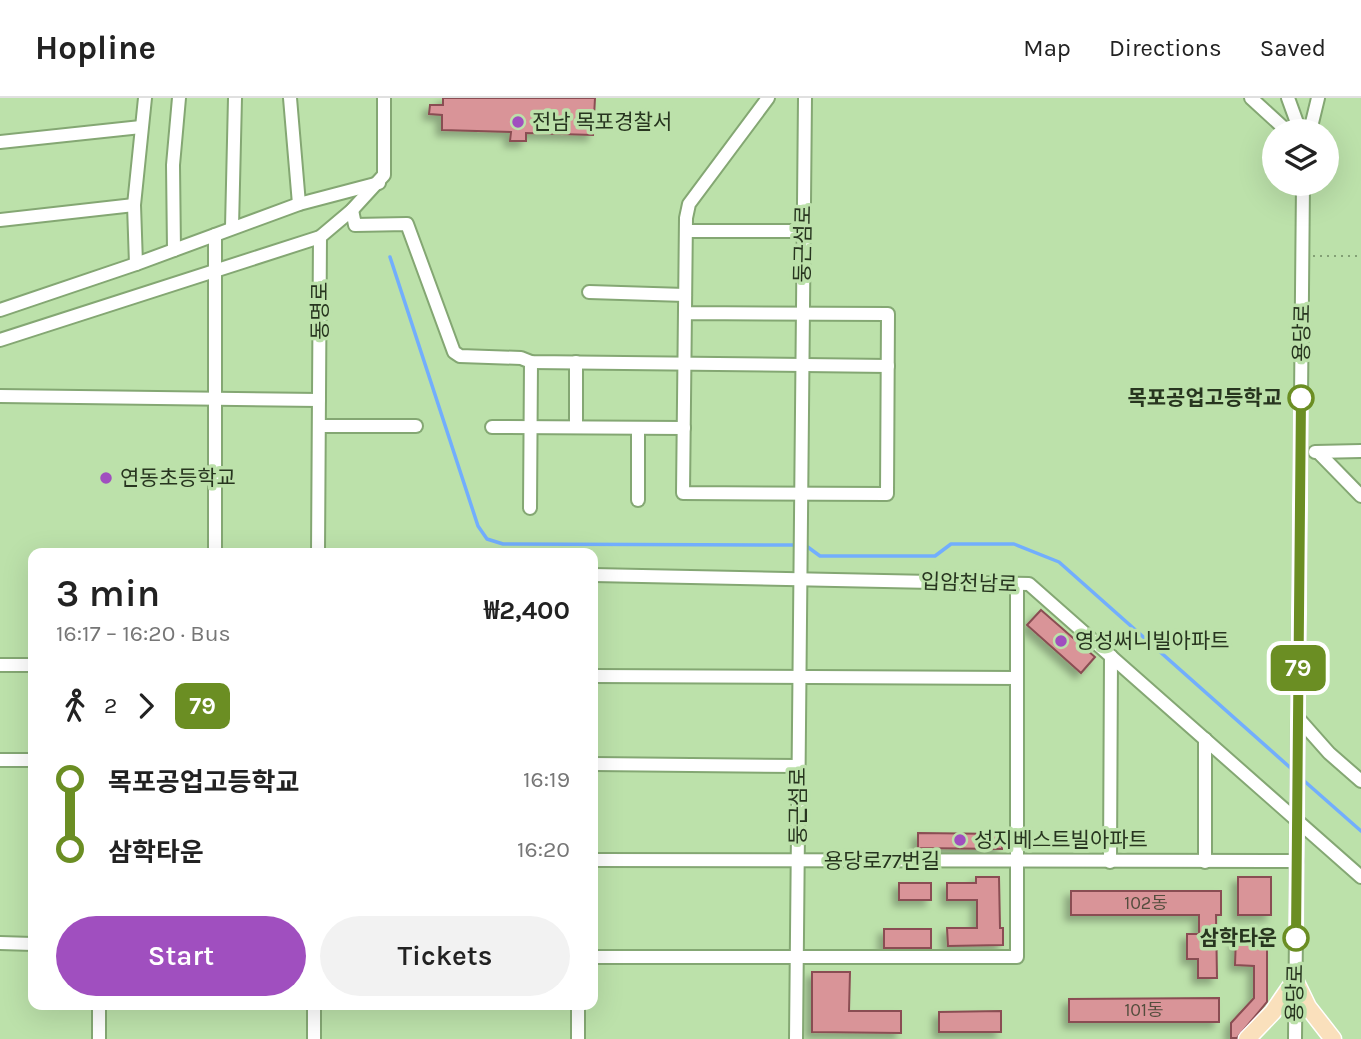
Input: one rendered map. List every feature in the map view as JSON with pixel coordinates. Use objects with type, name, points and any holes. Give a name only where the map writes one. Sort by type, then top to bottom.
[{"type":"main road","points":[[1247,1039],[1273,1012],[1295,980],[1308,1007],[1334,1039]]},
{"type":"street","points":[[136,264],[134,205],[145,98]]},
{"type":"street","points":[[174,250],[173,165],[179,98]]},
{"type":"street","points":[[232,227],[235,98]]},
{"type":"street","points":[[290,98],[299,204]]},
{"type":"street","points":[[0,340],[320,237],[380,183],[387,164],[384,98]]},
{"type":"street","points":[[685,313],[888,314],[887,494],[683,493],[685,295],[687,231],[692,198],[708,181],[768,98]]},
{"type":"street","name":"둥근섬로","points":[[796,1039],[805,98]]},
{"type":"street","points":[[1251,98],[1274,119]]},
{"type":"street","points":[[1288,98],[1296,119]]},
{"type":"street","points":[[1313,119],[1318,98]]},
{"type":"street","points":[[0,142],[141,127]]},
{"type":"street","points":[[0,310],[299,204],[380,183]]},
{"type":"street","name":"용당로","points":[[1295,1039],[1303,196]]},
{"type":"street","points":[[0,220],[134,205]]},
{"type":"street","points":[[352,211],[355,225],[407,224],[454,352],[470,358],[521,358],[531,362],[888,366]]},
{"type":"street","points":[[687,231],[803,231]]},
{"type":"street","points":[[215,235],[215,548]]},
{"type":"street","name":"동명로","points":[[318,548],[320,237]]},
{"type":"street","points":[[589,292],[685,295]]},
{"type":"street","points":[[530,508],[531,362]]},
{"type":"street","points":[[576,362],[576,427]]},
{"type":"street","points":[[0,396],[319,400]]},
{"type":"street","points":[[319,426],[416,426]]},
{"type":"street","points":[[492,427],[684,428]]},
{"type":"street","points":[[638,428],[638,500]]},
{"type":"street","points":[[1301,452],[1361,451]]},
{"type":"street","points":[[1318,452],[1361,496]]},
{"type":"street","name":"입암천남로","points":[[598,575],[800,576],[1029,584],[1361,877]]},
{"type":"street","points":[[598,957],[1017,957],[1017,584]]},
{"type":"street","points":[[1110,862],[1111,656]]},
{"type":"street","points":[[0,665],[28,665]]},
{"type":"street","points":[[598,676],[1017,678]]},
{"type":"street","points":[[1298,718],[1329,753],[1361,781]]},
{"type":"street","points":[[1205,739],[1205,862]]},
{"type":"street","points":[[0,760],[28,760]]},
{"type":"street","points":[[598,764],[798,766]]},
{"type":"street","name":"용당로77번길","points":[[598,860],[1297,861]]},
{"type":"street","points":[[0,943],[28,944]]},
{"type":"street","points":[[99,1010],[99,1039]]},
{"type":"street","points":[[314,1010],[314,1039]]},
{"type":"street","points":[[578,1010],[578,1039]]},
{"type":"path","points":[[1303,256],[1361,256]]},
{"type":"building","name":"전남 목포경찰서","points":[[443,98],[595,98],[593,135],[526,133],[526,141],[510,141],[511,132],[442,130],[442,115],[429,114],[430,105],[443,105]]},
{"type":"building","name":"영성써니빌아파트","points":[[1041,610],[1095,657],[1081,673],[1027,625]]},
{"type":"building","name":"성지베스트빌아파트","points":[[918,833],[1002,834],[1002,849],[918,848]]},
{"type":"building","points":[[976,877],[999,877],[1003,945],[948,946],[947,928],[977,928],[977,900],[947,900],[947,883],[976,883]]},
{"type":"building","points":[[1238,877],[1271,877],[1271,915],[1238,915]]},
{"type":"building","points":[[899,883],[931,883],[931,900],[899,900]]},
{"type":"building","points":[[1071,891],[1221,891],[1221,915],[1216,915],[1217,978],[1198,978],[1198,959],[1187,959],[1187,934],[1199,934],[1199,915],[1071,915]]},
{"type":"building","points":[[884,929],[931,929],[931,948],[884,948]]},
{"type":"building","points":[[1236,936],[1267,936],[1267,1002],[1237,1038],[1231,1038],[1231,1023],[1254,998],[1254,966],[1235,965]]},
{"type":"building","points":[[812,972],[850,972],[849,1011],[901,1011],[901,1033],[812,1032]]},
{"type":"building","points":[[1219,998],[1219,1022],[1069,1022],[1069,999]]},
{"type":"building","points":[[1001,1011],[1001,1032],[939,1032],[939,1012]]},
{"type":"waterway","points":[[390,257],[478,526],[487,539],[503,544],[797,545]]},
{"type":"waterway","points":[[805,545],[820,556],[935,556],[951,544],[1014,544],[1059,562],[1294,771]]},
{"type":"waterway","points":[[1302,779],[1361,831]]},
{"type":"bus line","name":"79","points":[[1296,938],[1301,398]]},
{"type":"place","name":"전남 목포경찰서","points":[[518,122]]},
{"type":"place","name":"목포공업고등학교","points":[[1301,398]]},
{"type":"place","name":"연동초등학교","points":[[106,478]]},
{"type":"place","name":"영성써니빌아파트","points":[[1061,641]]},
{"type":"place","name":"성지베스트빌아파트","points":[[960,840]]},
{"type":"place","name":"삼학타운","points":[[1296,938]]}]
